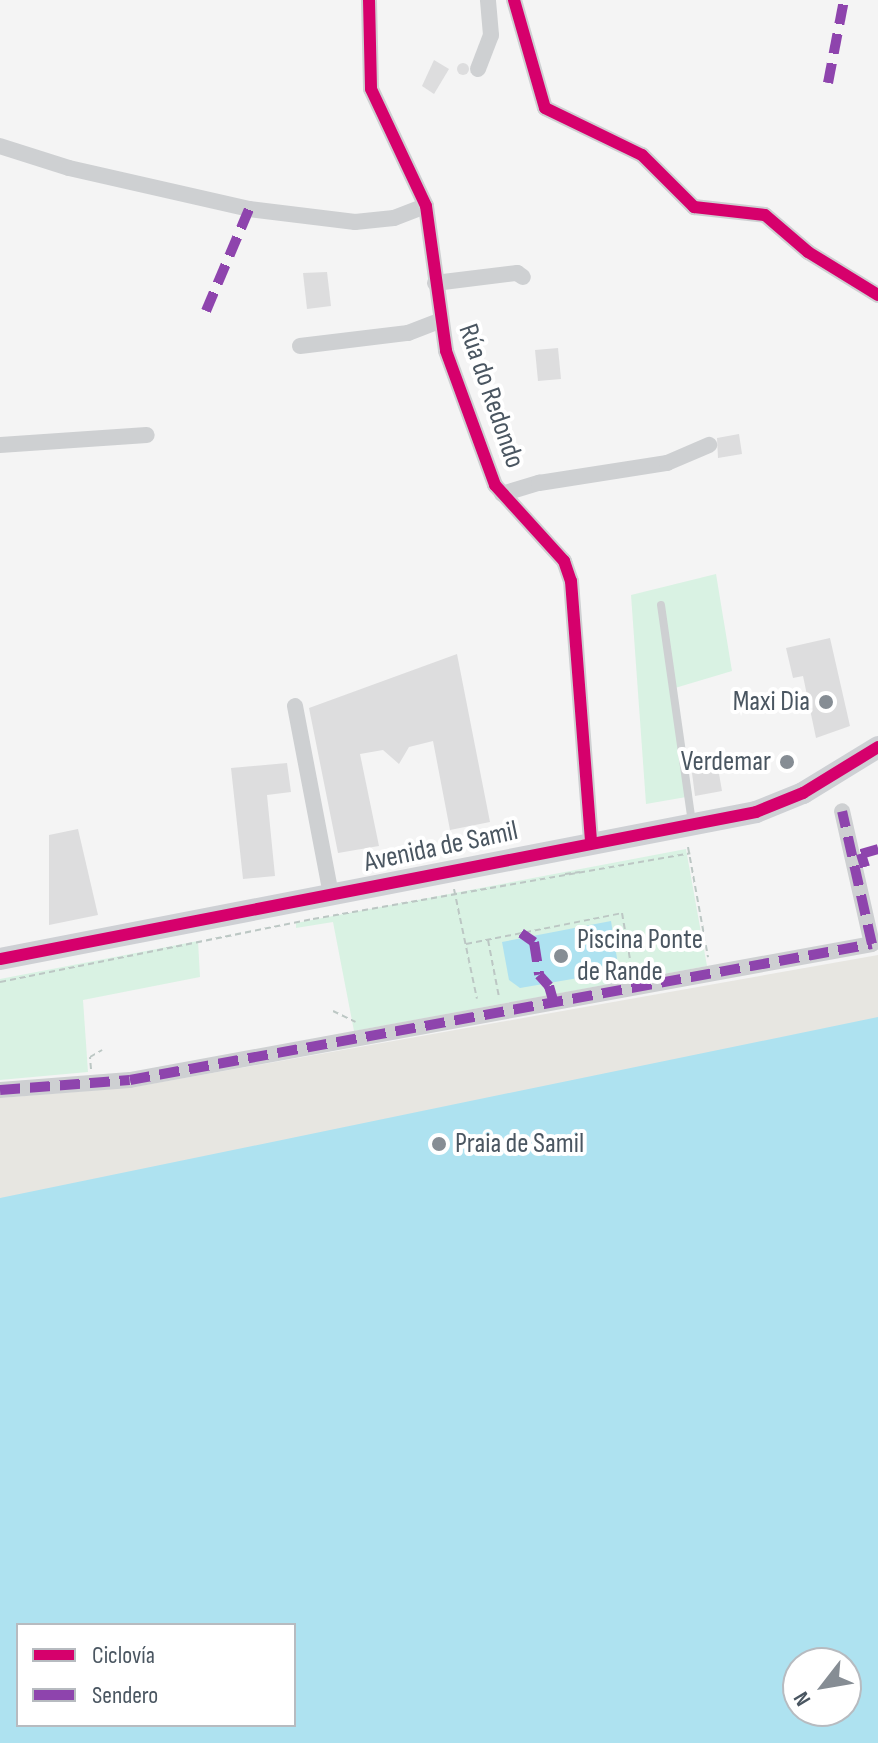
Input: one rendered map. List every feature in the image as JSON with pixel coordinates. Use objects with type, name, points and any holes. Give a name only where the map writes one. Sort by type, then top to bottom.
[{"type":"main road","name":"Avenida de Samil","points":[[0,959],[775,806],[878,747]]},
{"type":"street","name":"Rúa do Redondo","points":[[369,0],[371,89],[426,206],[440,321],[502,494],[564,561],[571,581],[591,842]]},
{"type":"street","points":[[478,69],[491,35],[488,0]]},
{"type":"street","points":[[514,0],[545,108],[642,155],[694,207],[765,215],[800,246],[878,295]]},
{"type":"street","points":[[0,146],[69,168],[249,209],[355,222],[394,218],[426,206]]},
{"type":"street","points":[[435,283],[517,273],[523,277]]},
{"type":"street","points":[[300,346],[408,333],[440,321]]},
{"type":"street","points":[[0,445],[147,435]]},
{"type":"street","points":[[502,494],[667,463],[709,445]]},
{"type":"street","points":[[295,706],[331,894]]},
{"type":"street","points":[[0,1090],[93,1082],[361,1038],[872,944],[842,811]]},
{"type":"lane","points":[[661,605],[692,824]]},
{"type":"path","points":[[688,847],[711,974]]},
{"type":"path","points":[[0,982],[368,908],[690,853]]},
{"type":"path","points":[[564,875],[571,869],[580,872]]},
{"type":"path","points":[[454,889],[480,1016]]},
{"type":"path","points":[[466,944],[622,913],[635,988]]},
{"type":"path","points":[[264,926],[265,931]]},
{"type":"path","points":[[488,939],[502,1012]]},
{"type":"path","points":[[333,1011],[355,1020],[361,1038]]},
{"type":"path","points":[[93,1082],[90,1057],[102,1050]]},
{"type":"green space","points":[[716,574],[732,671],[675,688],[692,796],[646,804],[631,595]]},
{"type":"green space","points":[[686,849],[707,966],[354,1031],[333,922],[296,928],[296,923]]},
{"type":"green space","points":[[198,941],[200,977],[83,1000],[88,1072],[0,1080],[0,979]]},
{"type":"sand","name":"Praia de Samil","points":[[878,955],[878,1190],[0,1294],[0,1098],[134,1087]]},
{"type":"water","name":"Piscina Ponte de Rande","points":[[611,921],[619,971],[520,988],[509,980],[502,942]]},
{"type":"water","points":[[878,1017],[878,1743],[0,1743],[0,1198]]},
{"type":"building","points":[[434,60],[449,69],[434,94],[422,86]]},
{"type":"building","points":[[463,63],[469,69],[463,75],[457,69]]},
{"type":"building","points":[[327,272],[331,306],[307,309],[303,273]]},
{"type":"building","points":[[558,348],[561,379],[538,381],[535,350]]},
{"type":"building","points":[[739,434],[742,454],[718,458],[717,438]]},
{"type":"building","name":"Maxi Dia","points":[[830,638],[850,726],[816,738],[803,676],[793,678],[786,648]]},
{"type":"building","points":[[457,654],[490,822],[450,830],[433,741],[409,747],[399,764],[383,750],[360,754],[379,846],[338,853],[309,708]]},
{"type":"building","points":[[287,763],[291,792],[267,795],[275,876],[243,879],[231,768]]},
{"type":"building","points":[[718,768],[722,791],[695,796],[692,773]]},
{"type":"building","points":[[78,829],[98,915],[49,925],[49,835]]},
{"type":"marked path","points":[[828,83],[844,0]]},
{"type":"marked path","points":[[206,311],[249,209]]},
{"type":"marked path","points":[[0,1090],[130,1080],[872,944],[842,811]]},
{"type":"marked path","points":[[865,867],[861,854],[878,849]]},
{"type":"marked path","points":[[521,933],[534,942],[539,975],[549,986],[554,1003]]},
{"type":"cycle path","points":[[369,0],[371,89],[426,206],[446,351],[495,485],[564,561],[571,581],[591,842]]},
{"type":"cycle path","points":[[514,0],[545,108],[642,155],[694,207],[765,215],[808,252],[878,295]]},
{"type":"cycle path","points":[[0,959],[756,812],[803,793],[878,747]]},
{"type":"place","name":"Maxi Dia","points":[[826,702]]},
{"type":"place","name":"Verdemar","points":[[787,762]]},
{"type":"place","name":"Piscina Ponte de Rande","points":[[561,956]]},
{"type":"place","name":"Praia de Samil","points":[[439,1144]]}]
